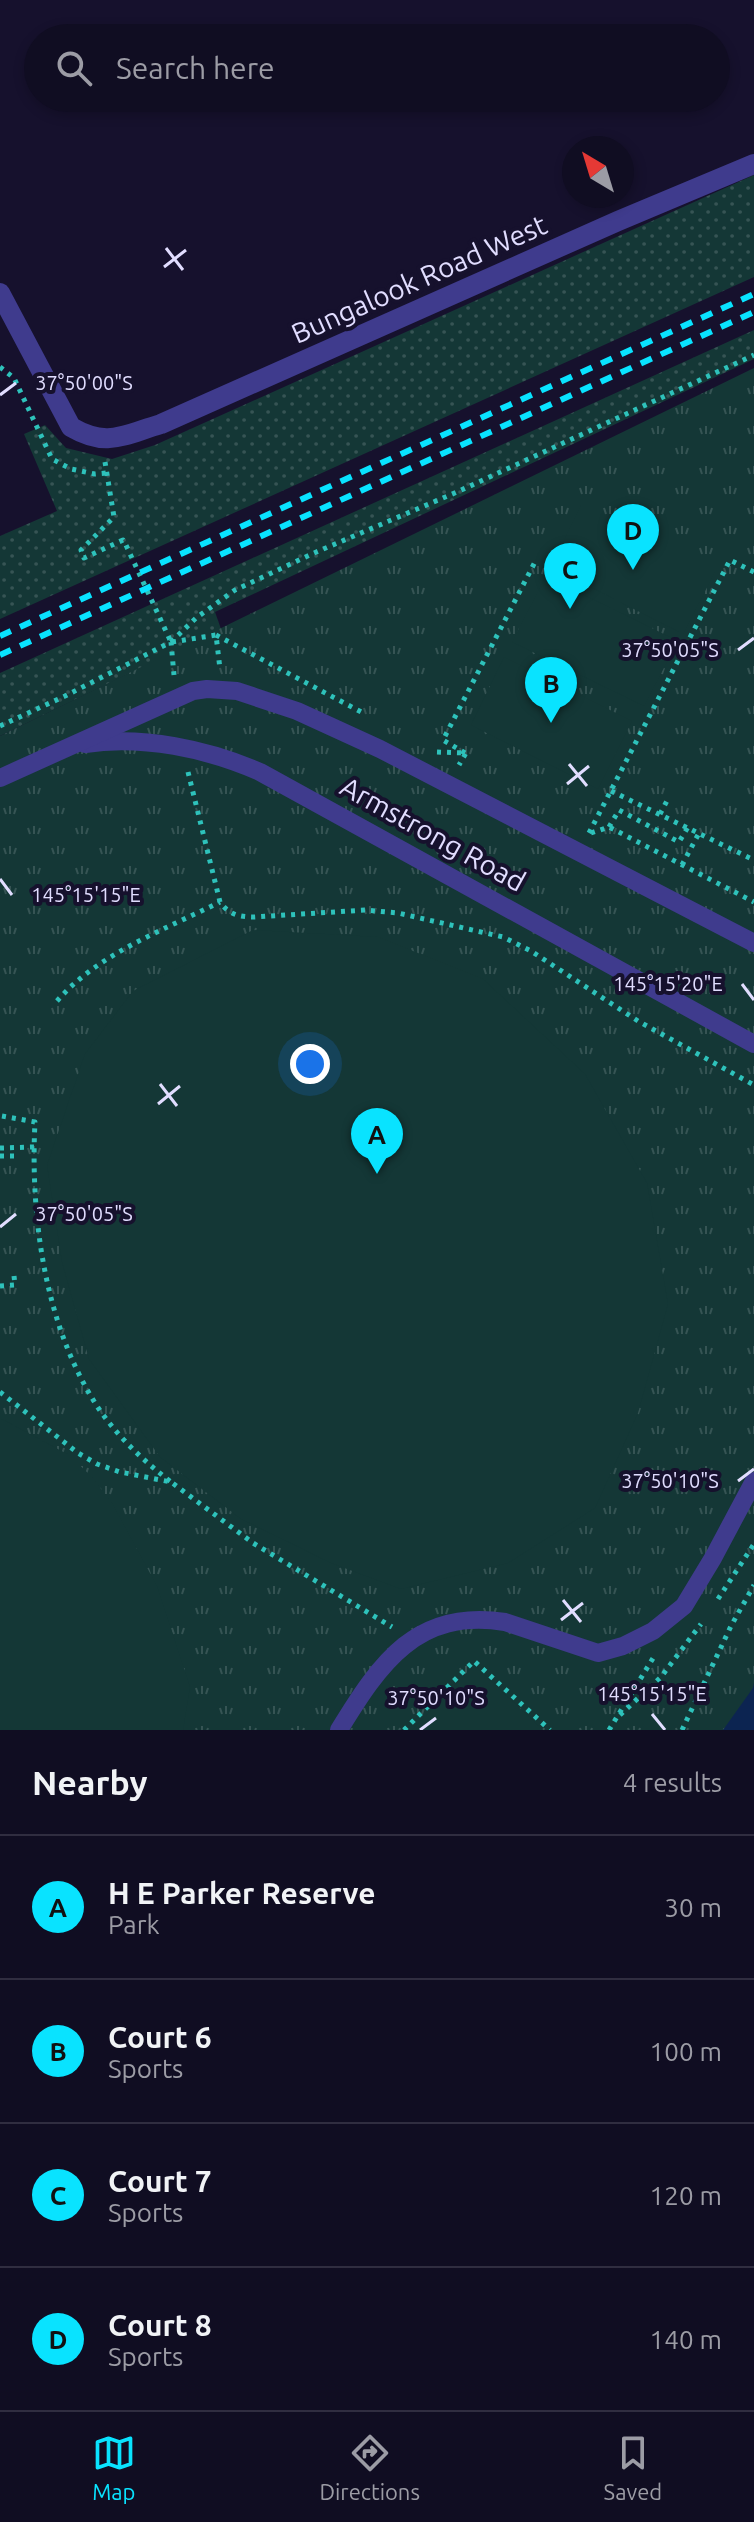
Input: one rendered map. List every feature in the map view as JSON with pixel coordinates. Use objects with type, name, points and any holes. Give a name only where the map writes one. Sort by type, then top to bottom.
[{"type":"street","name":"Bungalook Road West","points":[[105,440],[161,424],[618,221],[754,164]]},
{"type":"street","points":[[0,293],[7,324],[71,427],[88,437],[105,440]]},
{"type":"lane","name":"Armstrong Road","points":[[0,778],[193,691],[237,691],[275,702],[380,749],[754,943]]},
{"type":"lane","name":"Armstrong Road","points":[[63,749],[120,741],[183,748],[220,757],[260,772],[754,1044]]},
{"type":"lane","points":[[339,1730],[385,1662],[409,1640],[427,1630],[446,1624],[490,1619],[589,1652],[623,1646],[660,1626],[684,1606],[754,1481]]},
{"type":"path","points":[[0,726],[171,642],[196,618],[235,590],[754,355]]},
{"type":"path","points":[[105,440],[106,473],[114,517],[81,550],[84,558],[123,540],[125,543],[171,642],[176,698]]},
{"type":"path","points":[[466,753],[443,740],[536,560]]},
{"type":"path","points":[[589,833],[730,560],[754,572]]},
{"type":"path","points":[[706,607],[713,611]]},
{"type":"path","points":[[171,642],[216,635],[371,717]]},
{"type":"path","points":[[216,635],[223,690]]},
{"type":"path","points":[[183,748],[220,902],[231,913],[241,917],[365,910],[398,913],[503,937],[531,951],[638,1021],[754,1085]]},
{"type":"path","points":[[429,749],[441,753],[466,753]]},
{"type":"path","points":[[466,753],[459,766],[472,773]]},
{"type":"path","points":[[611,791],[754,860]]},
{"type":"path","points":[[660,814],[669,797]]},
{"type":"path","points":[[576,827],[589,833],[609,827],[619,810],[679,842],[688,827]]},
{"type":"path","points":[[609,827],[754,902]]},
{"type":"path","points":[[682,865],[699,833]]},
{"type":"path","points":[[57,1001],[102,962],[220,902]]},
{"type":"path","points":[[2,1116],[35,1122],[37,1214],[47,1271],[67,1345],[91,1395],[108,1420],[144,1461],[253,1543],[292,1569],[376,1616],[409,1640]]},
{"type":"path","points":[[0,1148],[34,1147]]},
{"type":"path","points":[[0,1156],[14,1158]]},
{"type":"path","points":[[0,1286],[15,1285],[14,1276]]},
{"type":"path","points":[[0,1392],[78,1453],[97,1464],[171,1482]]},
{"type":"path","points":[[682,1730],[754,1585]]},
{"type":"path","points":[[609,1730],[660,1647]]},
{"type":"path","points":[[404,1730],[474,1661],[550,1730]]},
{"type":"green space","points":[[754,175],[754,277],[0,619],[0,536],[57,511],[24,434],[45,425],[66,448],[112,459],[155,445]]},
{"type":"green space","points":[[754,330],[754,359],[215,612],[221,629],[0,736],[0,673]]},
{"type":"green space","points":[[754,368],[754,1730],[0,1730],[0,736]]},
{"type":"green space","points":[[581,505],[715,572],[683,634],[551,567]]},
{"type":"green space","points":[[546,576],[678,641],[644,706],[512,642]]},
{"type":"green space","points":[[504,657],[632,721],[598,789],[471,725]]},
{"type":"green space","points":[[253,930],[378,937],[483,979],[585,1074],[647,1183],[668,1304],[638,1413],[595,1508],[508,1563],[401,1589],[331,1563],[241,1519],[160,1457],[89,1359],[62,1262],[47,1165],[85,1054],[133,991]]},
{"type":"green space","points":[[0,1418],[69,1455],[92,1477],[112,1503],[157,1586],[190,1687],[183,1730],[0,1730]]},
{"type":"green space","points":[[474,1665],[543,1730],[412,1730]]},
{"type":"water","points":[[754,1683],[754,1730],[723,1730],[753,1688]]},
{"type":"railway","points":[[0,636],[754,294]]},
{"type":"railway","points":[[0,655],[754,312]]},
{"type":"place","name":"Court 8","points":[[633,570]]},
{"type":"place","name":"Court 7","points":[[570,609]]},
{"type":"place","name":"Court 6","points":[[551,723]]},
{"type":"place","name":"H E Parker Reserve","points":[[377,1174]]}]
